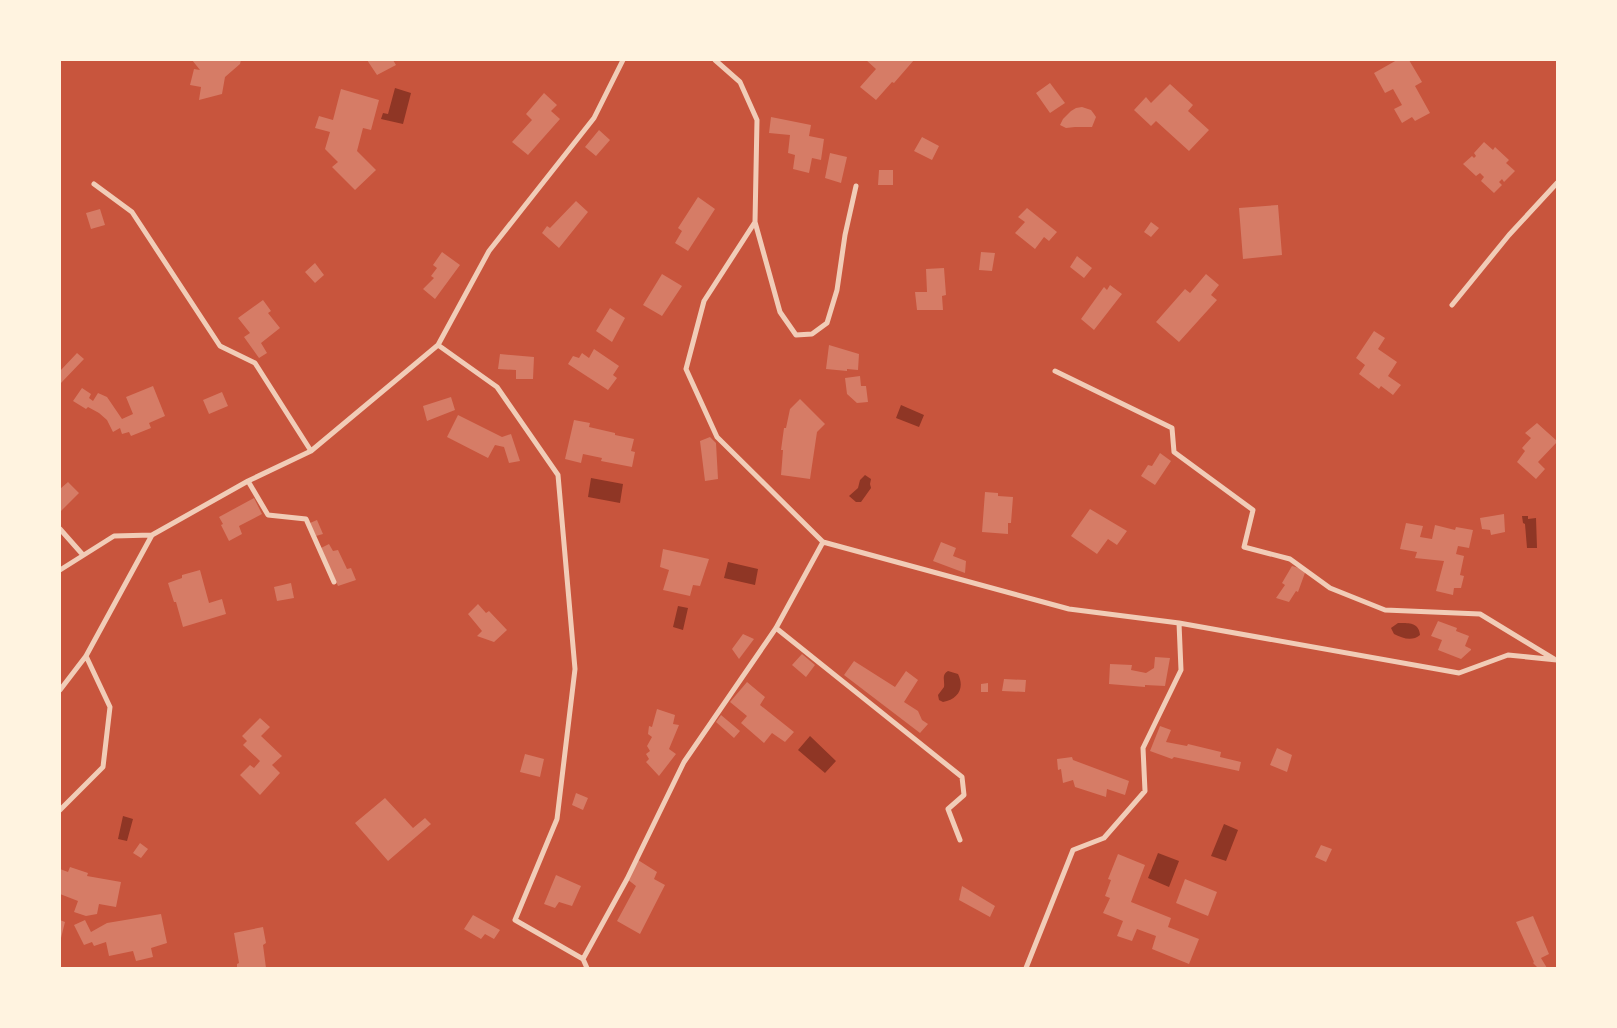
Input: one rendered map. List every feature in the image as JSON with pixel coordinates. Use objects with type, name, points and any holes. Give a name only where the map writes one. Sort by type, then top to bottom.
[{"type":"street","points":[[60,570],[114,536],[152,535],[248,481],[311,451],[438,345],[489,251],[594,118],[623,60]]},
{"type":"street","points":[[714,60],[740,82],[757,120],[755,222],[780,312],[796,335],[812,334],[827,323],[835,298],[856,186]]},
{"type":"street","points":[[1452,305],[1557,182]]},
{"type":"street","points":[[94,184],[132,212],[220,346],[254,363],[311,451]]},
{"type":"street","points":[[755,222],[704,300],[686,369],[717,437],[823,542],[1069,609],[1179,623],[1459,673],[1508,655],[1557,660]]},
{"type":"street","points":[[438,345],[497,387],[558,475],[575,669],[557,819],[515,920],[583,960],[587,968]]},
{"type":"street","points":[[1055,371],[1172,428],[1174,452],[1252,510],[1244,547],[1290,559],[1330,588],[1385,610],[1480,614],[1557,660]]},
{"type":"street","points":[[248,481],[268,515],[306,520],[334,582]]},
{"type":"street","points":[[60,529],[83,555]]},
{"type":"street","points":[[60,690],[86,656],[152,535]]},
{"type":"street","points":[[583,960],[627,879],[684,762],[776,628],[823,542]]},
{"type":"street","points":[[1026,968],[1073,850],[1104,838],[1145,791],[1143,748],[1181,670],[1179,623]]},
{"type":"street","points":[[776,628],[962,777],[964,795],[948,809],[960,840]]},
{"type":"street","points":[[60,810],[103,767],[110,707],[86,656]]},
{"type":"shaded area","points":[[395,88],[411,93],[403,124],[381,119],[383,113],[388,114]]},
{"type":"shaded area","points":[[901,405],[924,415],[919,427],[896,418]]},
{"type":"shaded area","points":[[865,475],[871,479],[871,488],[861,502],[856,502],[849,496],[858,488],[860,480]]},
{"type":"shaded area","points":[[591,478],[623,484],[620,503],[588,497]]},
{"type":"shaded area","points":[[1522,516],[1528,516],[1528,519],[1536,518],[1537,548],[1527,548],[1525,524],[1523,523]]},
{"type":"shaded area","points":[[728,562],[758,569],[755,585],[724,578]]},
{"type":"shaded area","points":[[678,606],[688,608],[683,630],[673,627]]},
{"type":"shaded area","points":[[1398,623],[1415,625],[1420,635],[1410,639],[1394,634],[1391,628]]},
{"type":"shaded area","points":[[948,671],[958,674],[961,684],[956,696],[943,702],[939,700],[938,695],[944,687],[944,676]]},
{"type":"shaded area","points":[[810,736],[836,761],[825,773],[798,750]]},
{"type":"shaded area","points":[[123,816],[133,819],[127,841],[118,839]]},
{"type":"shaded area","points":[[1224,824],[1238,830],[1226,861],[1211,856]]},
{"type":"shaded area","points":[[1158,853],[1179,861],[1169,887],[1148,878]]},
{"type":"building","points":[[192,60],[241,60],[240,64],[225,77],[222,94],[199,100],[201,87],[190,85],[194,69],[200,70]]},
{"type":"building","points":[[367,60],[393,60],[396,65],[377,75]]},
{"type":"building","points":[[866,60],[914,60],[876,100],[860,87],[876,69]]},
{"type":"building","points":[[1397,60],[1409,60],[1422,82],[1415,86],[1430,113],[1415,121],[1412,117],[1402,123],[1394,109],[1402,105],[1393,89],[1385,93],[1374,73]]},
{"type":"building","points":[[1050,83],[1065,103],[1050,113],[1036,93]]},
{"type":"building","points":[[1170,84],[1193,105],[1188,111],[1209,130],[1189,151],[1156,121],[1151,126],[1134,110],[1146,97],[1151,103]]},
{"type":"building","points":[[341,89],[379,100],[371,130],[363,128],[357,151],[376,170],[355,190],[332,167],[338,162],[325,149],[330,132],[315,128],[319,116],[333,120]]},
{"type":"building","points":[[544,93],[557,105],[551,111],[560,119],[528,155],[512,142],[532,120],[526,114]]},
{"type":"building","points":[[1082,107],[1091,110],[1096,117],[1092,127],[1066,128],[1060,125],[1071,111]]},
{"type":"building","points":[[771,117],[811,125],[809,136],[824,139],[821,160],[812,158],[809,173],[793,169],[795,155],[788,153],[790,135],[769,133]]},
{"type":"building","points":[[599,130],[610,140],[596,156],[585,147]]},
{"type":"building","points":[[922,137],[939,146],[932,160],[914,151]]},
{"type":"building","points":[[1484,142],[1493,150],[1495,147],[1509,160],[1506,163],[1515,171],[1504,182],[1502,179],[1499,182],[1502,185],[1494,193],[1481,181],[1484,177],[1480,173],[1476,176],[1463,164],[1472,156],[1474,158],[1476,156],[1474,153]]},
{"type":"building","points":[[830,153],[847,157],[841,183],[825,178]]},
{"type":"building","points":[[879,170],[893,170],[893,185],[878,185]]},
{"type":"building","points":[[698,197],[715,209],[688,251],[675,243],[682,231],[678,228]]},
{"type":"building","points":[[576,201],[588,212],[559,248],[542,233],[547,226],[550,228]]},
{"type":"building","points":[[1278,205],[1282,255],[1243,259],[1239,208]]},
{"type":"building","points":[[1027,208],[1057,232],[1049,241],[1044,237],[1035,249],[1015,233],[1025,222],[1018,217]]},
{"type":"building","points":[[100,209],[105,225],[91,229],[86,213]]},
{"type":"building","points":[[1151,222],[1159,228],[1151,237],[1144,232]]},
{"type":"building","points":[[442,252],[460,265],[435,299],[423,289],[434,278],[431,276],[437,268],[433,265]]},
{"type":"building","points":[[981,252],[995,253],[992,271],[979,270]]},
{"type":"building","points":[[1077,256],[1092,268],[1084,278],[1070,267]]},
{"type":"building","points":[[315,263],[324,275],[315,283],[305,272]]},
{"type":"building","points":[[944,268],[946,295],[942,296],[943,310],[917,310],[915,292],[927,292],[926,269]]},
{"type":"building","points":[[662,274],[682,286],[662,316],[643,305]]},
{"type":"building","points":[[1206,274],[1219,285],[1211,295],[1217,300],[1179,342],[1156,322],[1185,289],[1190,293]]},
{"type":"building","points":[[1110,285],[1122,294],[1094,330],[1081,319],[1104,287],[1107,290]]},
{"type":"building","points":[[263,300],[271,311],[268,313],[280,328],[261,343],[267,353],[259,358],[244,337],[250,333],[238,318]]},
{"type":"building","points":[[610,308],[625,318],[612,342],[596,331]]},
{"type":"building","points":[[1374,331],[1385,338],[1378,349],[1397,362],[1388,376],[1401,385],[1393,395],[1381,386],[1379,389],[1359,374],[1365,365],[1356,358]]},
{"type":"building","points":[[829,345],[859,354],[858,370],[826,369]]},
{"type":"building","points":[[594,349],[619,366],[613,375],[617,378],[608,390],[568,364],[573,356],[579,358],[582,353],[589,358]]},
{"type":"building","points":[[77,353],[84,359],[60,384],[60,371]]},
{"type":"building","points":[[500,354],[534,357],[533,379],[516,379],[516,370],[498,369]]},
{"type":"building","points":[[860,376],[861,386],[866,386],[868,402],[857,403],[847,394],[845,378]]},
{"type":"building","points":[[153,386],[165,416],[149,423],[151,428],[131,436],[129,432],[122,434],[120,428],[113,432],[107,420],[99,413],[88,407],[86,409],[73,401],[82,388],[91,394],[89,398],[93,401],[98,393],[107,397],[122,419],[133,414],[126,397]]},
{"type":"building","points":[[222,392],[228,406],[209,414],[203,400]]},
{"type":"building","points":[[451,397],[455,410],[427,421],[423,406]]},
{"type":"building","points":[[800,399],[825,424],[817,432],[810,479],[781,475],[783,450],[781,450],[784,428],[786,428],[790,409]]},
{"type":"building","points":[[458,415],[502,437],[511,434],[520,461],[509,463],[504,447],[495,445],[488,458],[447,437]]},
{"type":"building","points":[[574,420],[590,423],[589,427],[634,439],[631,451],[635,452],[632,467],[601,461],[602,458],[583,454],[581,463],[565,459]]},
{"type":"building","points":[[1537,423],[1557,442],[1538,462],[1545,469],[1536,479],[1517,462],[1525,451],[1522,448],[1531,438],[1525,433]]},
{"type":"building","points":[[710,437],[716,443],[718,479],[705,481],[700,441]]},
{"type":"building","points":[[1160,453],[1171,461],[1155,485],[1141,476],[1148,465],[1152,466]]},
{"type":"building","points":[[68,482],[79,493],[60,512],[60,489]]},
{"type":"building","points":[[985,492],[998,493],[998,496],[1013,497],[1008,534],[982,532]]},
{"type":"building","points":[[254,498],[262,514],[239,526],[242,534],[229,541],[219,517]]},
{"type":"building","points":[[1090,509],[1127,531],[1117,545],[1108,539],[1097,554],[1071,536]]},
{"type":"building","points":[[1504,514],[1505,532],[1491,535],[1490,530],[1482,529],[1480,518]]},
{"type":"building","points":[[317,520],[323,534],[316,536],[310,523]]},
{"type":"building","points":[[1406,523],[1423,526],[1420,537],[1432,539],[1435,525],[1455,530],[1456,527],[1473,530],[1469,548],[1458,546],[1456,554],[1464,556],[1460,575],[1464,576],[1461,588],[1454,588],[1453,595],[1436,591],[1444,561],[1415,558],[1417,552],[1400,549]]},
{"type":"building","points":[[941,542],[956,548],[953,556],[966,561],[965,573],[933,561]]},
{"type":"building","points":[[329,544],[333,551],[338,550],[347,569],[351,568],[356,580],[338,586],[321,548]]},
{"type":"building","points":[[663,549],[709,559],[700,586],[693,585],[690,596],[663,590],[669,570],[660,567]]},
{"type":"building","points":[[1292,566],[1306,570],[1298,592],[1296,591],[1289,602],[1276,598],[1285,585],[1282,583]]},
{"type":"building","points":[[200,570],[209,603],[222,599],[226,614],[183,627],[168,583],[182,578],[182,575]]},
{"type":"building","points":[[291,583],[294,598],[277,601],[274,587]]},
{"type":"building","points":[[478,604],[486,613],[489,611],[507,630],[494,642],[477,636],[482,631],[468,614]]},
{"type":"building","points":[[1438,621],[1457,628],[1456,631],[1469,636],[1465,646],[1471,650],[1461,659],[1438,650],[1442,640],[1431,636]]},
{"type":"building","points":[[743,634],[754,639],[739,659],[732,649]]},
{"type":"building","points":[[802,654],[815,665],[806,677],[792,665]]},
{"type":"building","points":[[1155,657],[1170,658],[1165,686],[1145,685],[1145,687],[1109,684],[1110,664],[1132,665],[1131,670],[1146,673],[1154,668]]},
{"type":"building","points":[[854,661],[895,687],[906,671],[918,680],[904,702],[918,711],[922,720],[928,724],[920,733],[844,675]]},
{"type":"building","points":[[1004,679],[1026,680],[1025,692],[1002,691]]},
{"type":"building","points":[[747,682],[765,697],[760,705],[794,732],[785,742],[772,733],[764,743],[741,723],[747,716],[730,702]]},
{"type":"building","points":[[988,683],[988,692],[981,692],[981,684]]},
{"type":"building","points":[[657,709],[675,715],[673,724],[679,725],[669,749],[676,754],[659,776],[646,762],[649,759],[646,754],[650,751],[647,746],[652,737],[648,734],[649,726],[652,727]]},
{"type":"building","points":[[721,715],[740,731],[734,738],[716,722]]},
{"type":"building","points":[[260,718],[270,727],[261,736],[282,756],[272,765],[280,773],[260,795],[240,775],[250,765],[254,768],[260,761],[243,745],[247,741],[242,736]]},
{"type":"building","points":[[1160,726],[1171,730],[1166,742],[1187,746],[1188,744],[1221,752],[1220,757],[1241,762],[1239,771],[1174,757],[1172,759],[1150,751]]},
{"type":"building","points":[[1277,748],[1292,755],[1287,772],[1270,765]]},
{"type":"building","points":[[525,754],[544,759],[540,777],[520,772]]},
{"type":"building","points":[[1072,757],[1073,760],[1129,781],[1125,795],[1107,789],[1106,797],[1075,787],[1073,780],[1063,783],[1061,769],[1058,770],[1057,759]]},
{"type":"building","points":[[576,793],[588,798],[583,810],[572,805]]},
{"type":"building","points":[[385,798],[413,828],[425,818],[431,824],[388,861],[355,823]]},
{"type":"building","points":[[140,843],[148,849],[141,858],[133,853]]},
{"type":"building","points":[[1321,845],[1332,849],[1326,862],[1315,857]]},
{"type":"building","points":[[1118,854],[1145,865],[1131,902],[1171,918],[1168,927],[1199,939],[1189,964],[1152,949],[1156,936],[1137,929],[1132,941],[1117,936],[1123,921],[1103,913],[1110,898],[1105,896],[1111,880],[1108,879]]},
{"type":"building","points":[[638,860],[657,872],[654,879],[665,885],[640,934],[617,921],[636,886],[627,879]]},
{"type":"building","points":[[70,867],[88,873],[87,876],[121,882],[116,907],[99,904],[97,914],[86,916],[74,912],[78,901],[60,894],[60,869],[68,872]]},
{"type":"building","points":[[556,875],[581,886],[572,906],[559,902],[555,908],[544,904]]},
{"type":"building","points":[[1185,879],[1217,892],[1208,916],[1176,903]]},
{"type":"building","points":[[962,886],[995,906],[990,917],[959,900]]},
{"type":"building","points":[[161,914],[167,943],[151,948],[153,957],[136,961],[133,951],[109,956],[106,942],[94,946],[92,942],[84,945],[74,925],[85,920],[91,932],[107,923]]},
{"type":"building","points":[[473,915],[500,930],[494,939],[485,934],[481,939],[464,929]]},
{"type":"building","points":[[1533,916],[1549,954],[1541,958],[1547,968],[1538,968],[1533,963],[1516,922]]},
{"type":"building","points":[[60,920],[65,922],[61,938],[60,938]]},
{"type":"building","points":[[263,927],[266,943],[263,945],[266,968],[237,968],[239,963],[234,933]]}]
